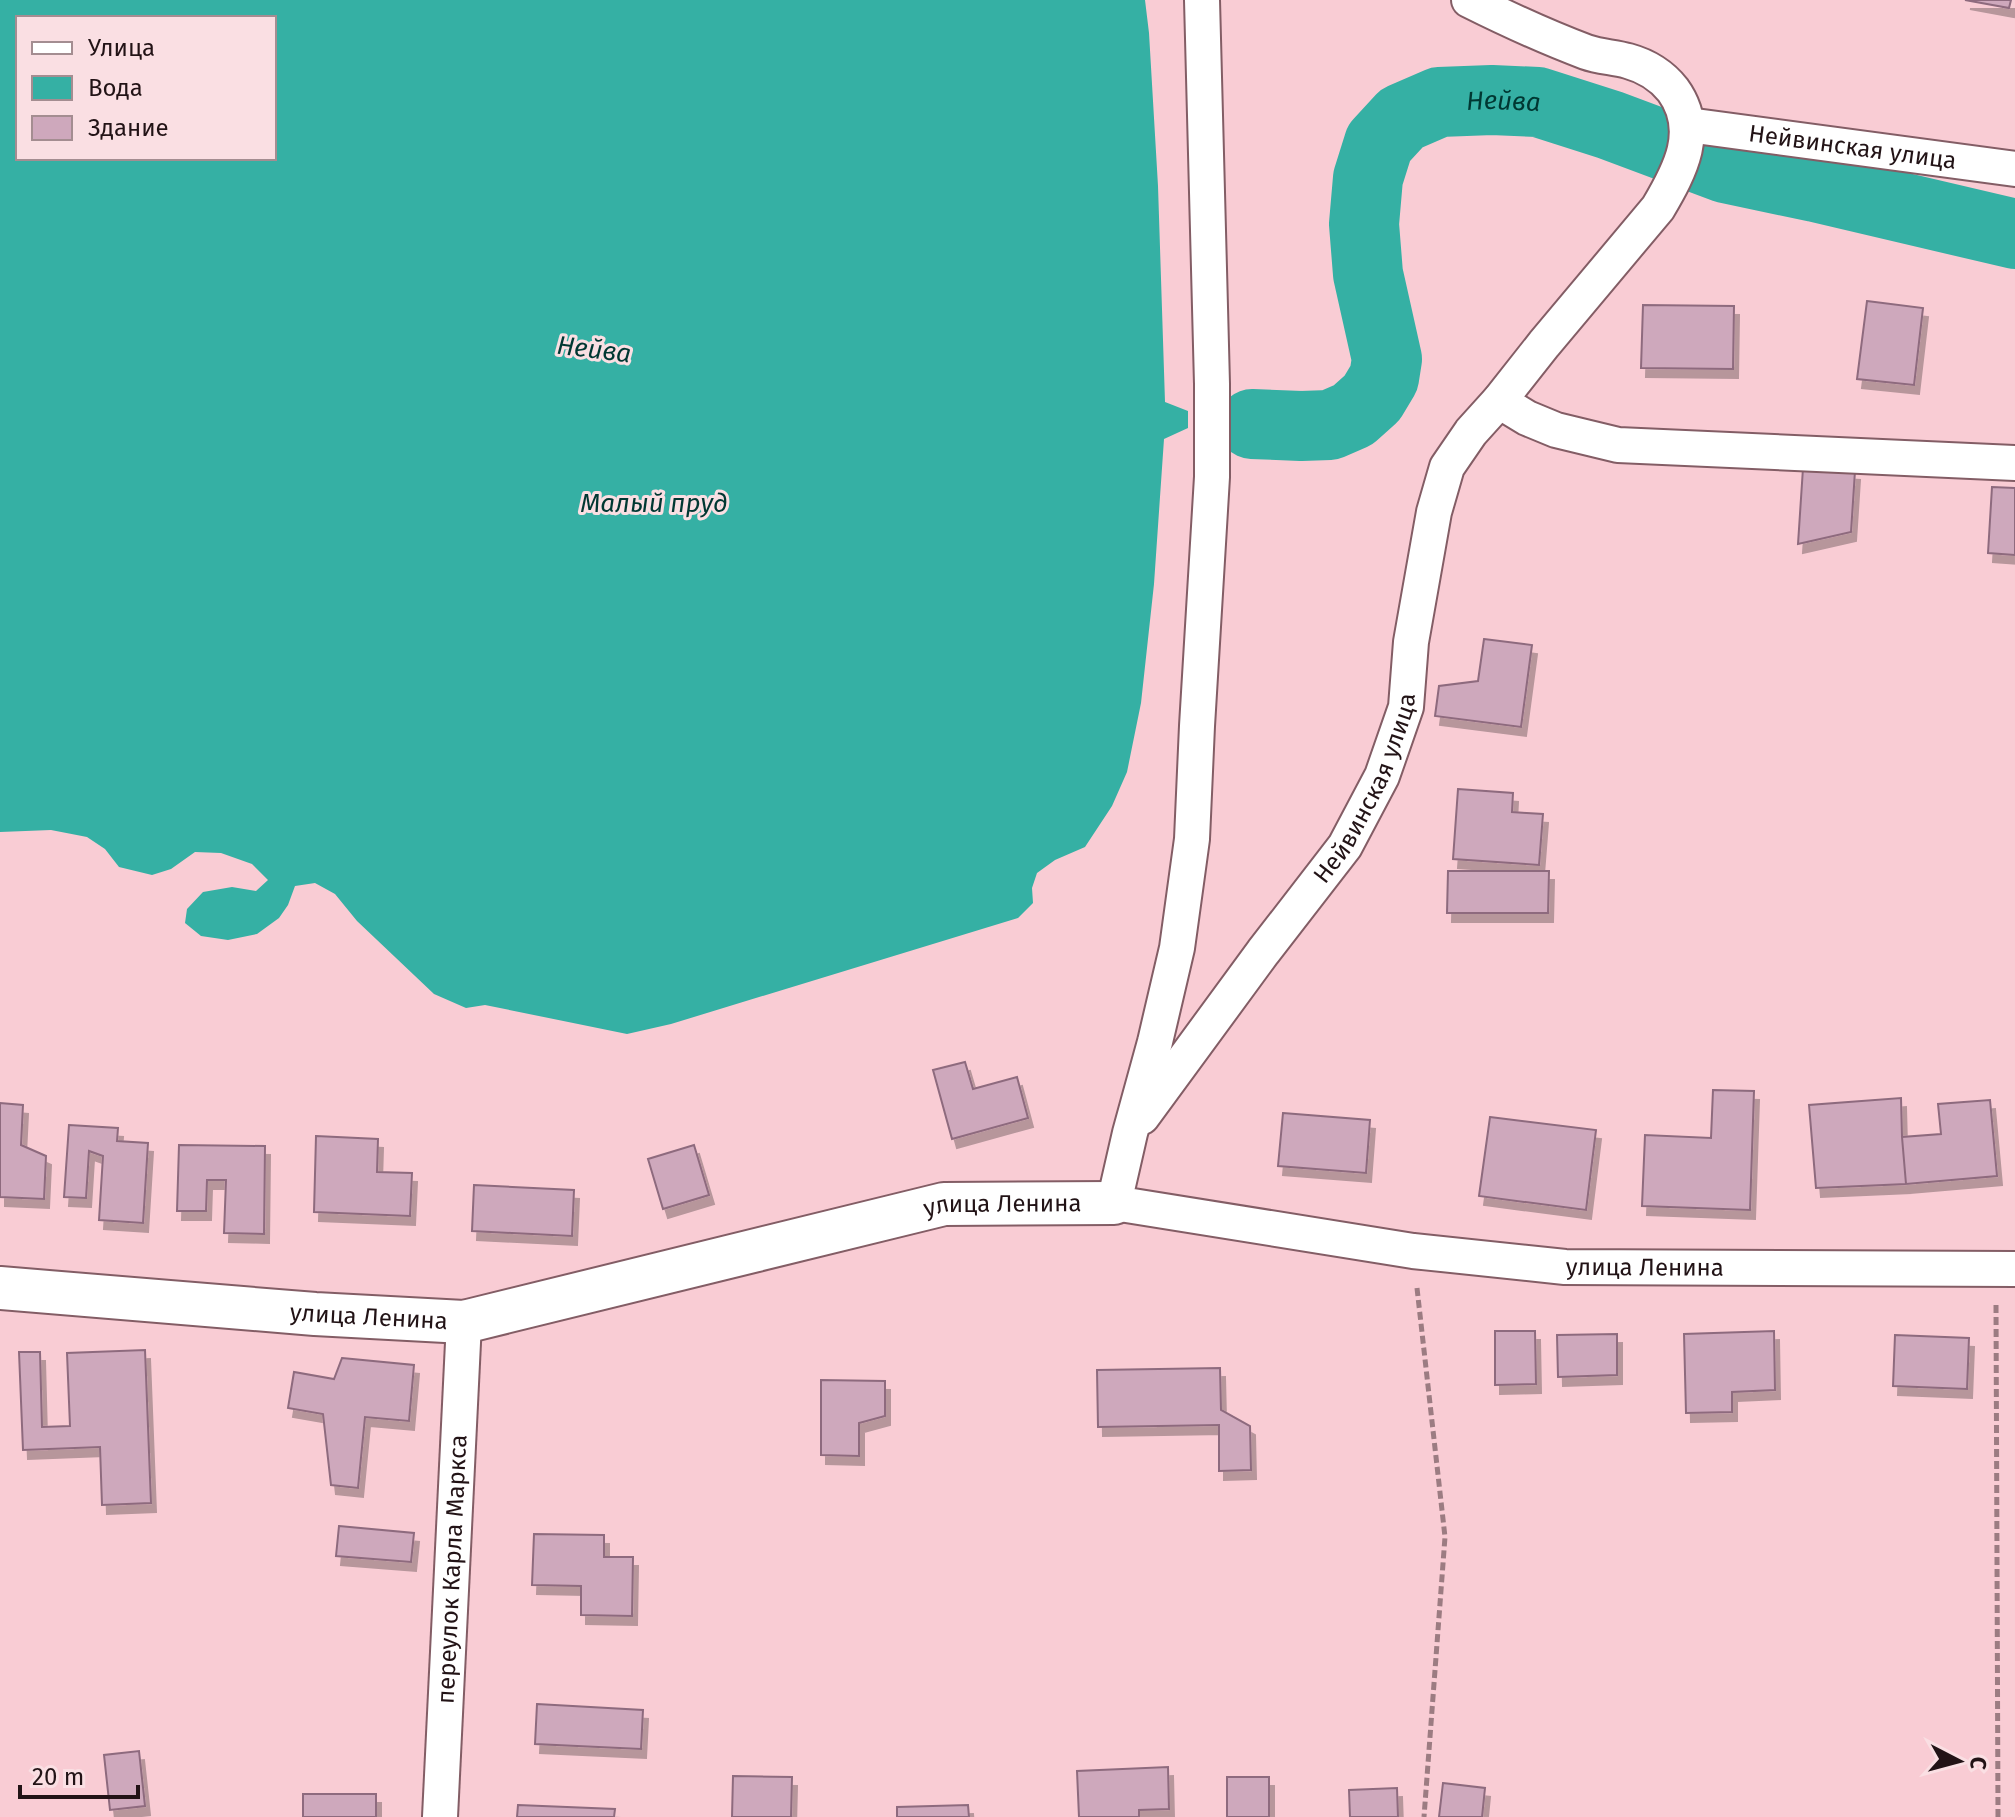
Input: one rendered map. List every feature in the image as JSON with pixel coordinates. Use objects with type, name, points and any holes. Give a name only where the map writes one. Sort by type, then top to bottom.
[{"type":"street","points":[[1114,1203],[1177,948],[1192,839],[1212,477],[1202,0]]},
{"type":"street","points":[[1469,0],[1552,39],[1594,55],[1629,61],[1663,77],[1680,100],[1688,125]]},
{"type":"street","name":"Нейвинская улица","points":[[1130,1133],[1345,846],[1382,776],[1406,707],[1411,642],[1434,512],[1447,467],[1471,432],[1658,208],[1684,157],[1688,125],[2015,169]]},
{"type":"street","points":[[1499,401],[1527,418],[1556,430],[1618,445],[2015,463]]},
{"type":"street","name":"улица Ленина","points":[[0,1288],[315,1314],[464,1322],[944,1204],[1114,1203],[1413,1251],[1565,1267],[2006,1268]]},
{"type":"street","name":"переулок Карла Маркса","points":[[440,1817],[464,1322]]},
{"type":"path","points":[[1413,1251],[1445,1537],[1424,1817]]},
{"type":"path","points":[[1998,1817],[2006,1268]]},
{"type":"water","name":"Малый пруд","points":[[0,0],[1145,0],[1158,186],[1165,402],[1188,411],[1188,428],[1164,439],[1154,584],[1141,703],[1127,772],[1112,806],[1085,847],[1055,860],[1037,873],[1032,888],[1033,903],[1018,918],[671,1024],[627,1034],[485,1005],[466,1008],[434,994],[357,921],[335,894],[315,883],[295,886],[279,918],[257,934],[228,940],[201,936],[185,923],[187,909],[203,892],[232,887],[256,891],[268,880],[252,864],[221,853],[195,852],[171,869],[152,875],[119,867],[105,849],[87,837],[51,830],[0,832]]},
{"type":"building","points":[[1965,0],[2011,0],[2009,8]]},
{"type":"building","points":[[1867,301],[1923,308],[1914,385],[1857,379]]},
{"type":"building","points":[[1643,305],[1734,306],[1733,369],[1641,368]]},
{"type":"building","points":[[1803,468],[1855,471],[1851,532],[1798,544]]},
{"type":"building","points":[[1992,487],[2015,488],[2015,555],[1988,553]]},
{"type":"building","points":[[1484,639],[1532,645],[1521,727],[1435,716],[1439,686],[1478,681]]},
{"type":"building","points":[[1458,789],[1513,793],[1512,812],[1543,814],[1539,865],[1453,859]]},
{"type":"building","points":[[1448,871],[1549,871],[1548,913],[1447,913]]},
{"type":"building","points":[[965,1062],[973,1089],[1017,1077],[1028,1118],[952,1139],[933,1070]]},
{"type":"building","points":[[1713,1090],[1754,1091],[1750,1210],[1642,1206],[1645,1135],[1711,1138]]},
{"type":"building","points":[[1901,1098],[1906,1184],[1816,1188],[1809,1105]]},
{"type":"building","points":[[1990,1100],[1997,1176],[1906,1184],[1902,1137],[1941,1134],[1938,1104]]},
{"type":"building","points":[[0,1103],[23,1105],[21,1145],[46,1156],[44,1199],[0,1197]]},
{"type":"building","points":[[1283,1113],[1370,1120],[1366,1173],[1278,1166]]},
{"type":"building","points":[[1490,1117],[1596,1130],[1586,1210],[1479,1196]]},
{"type":"building","points":[[69,1125],[118,1128],[117,1141],[148,1143],[143,1223],[99,1220],[103,1156],[89,1151],[86,1198],[64,1197]]},
{"type":"building","points":[[316,1136],[378,1139],[377,1172],[412,1173],[410,1216],[314,1212]]},
{"type":"building","points":[[179,1145],[265,1146],[264,1234],[224,1233],[226,1180],[207,1180],[206,1211],[177,1211]]},
{"type":"building","points":[[694,1145],[709,1195],[663,1209],[648,1159]]},
{"type":"building","points":[[474,1185],[574,1190],[572,1236],[472,1231]]},
{"type":"building","points":[[1495,1331],[1535,1331],[1536,1384],[1495,1385]]},
{"type":"building","points":[[1774,1331],[1775,1390],[1732,1392],[1732,1412],[1686,1413],[1684,1334]]},
{"type":"building","points":[[1617,1334],[1617,1375],[1558,1377],[1557,1335]]},
{"type":"building","points":[[1895,1335],[1969,1338],[1967,1389],[1893,1386]]},
{"type":"building","points":[[145,1350],[151,1503],[102,1505],[100,1447],[23,1450],[19,1352],[40,1352],[42,1427],[70,1426],[67,1353]]},
{"type":"building","points":[[342,1358],[414,1365],[409,1421],[365,1417],[358,1488],[331,1485],[323,1414],[288,1408],[294,1372],[334,1379]]},
{"type":"building","points":[[1220,1368],[1221,1410],[1250,1426],[1251,1470],[1219,1471],[1219,1425],[1098,1427],[1097,1370]]},
{"type":"building","points":[[821,1380],[885,1381],[885,1416],[859,1423],[859,1456],[821,1455]]},
{"type":"building","points":[[339,1526],[414,1533],[411,1562],[336,1556]]},
{"type":"building","points":[[534,1534],[604,1535],[604,1557],[633,1557],[632,1616],[581,1615],[581,1586],[532,1585]]},
{"type":"building","points":[[537,1704],[643,1710],[641,1749],[535,1744]]},
{"type":"building","points":[[139,1751],[145,1806],[110,1810],[104,1755]]},
{"type":"building","points":[[1168,1767],[1169,1809],[1139,1810],[1139,1817],[1079,1817],[1077,1771]]},
{"type":"building","points":[[733,1776],[792,1777],[791,1817],[732,1817]]},
{"type":"building","points":[[1227,1777],[1269,1777],[1269,1817],[1227,1817]]},
{"type":"building","points":[[1443,1783],[1485,1788],[1482,1817],[1439,1817]]},
{"type":"building","points":[[1397,1788],[1398,1817],[1350,1817],[1349,1790]]},
{"type":"building","points":[[303,1794],[376,1794],[376,1817],[303,1817]]},
{"type":"building","points":[[518,1805],[615,1809],[614,1817],[517,1817]]},
{"type":"building","points":[[968,1805],[969,1817],[897,1817],[897,1807]]},
{"type":"waterway","name":"Нейва","points":[[1252,424],[1330,425],[1353,415],[1372,398],[1384,378],[1387,359],[1368,274],[1364,224],[1368,178],[1379,143],[1402,118],[1439,102],[1538,102],[1725,168],[2015,234]]}]
